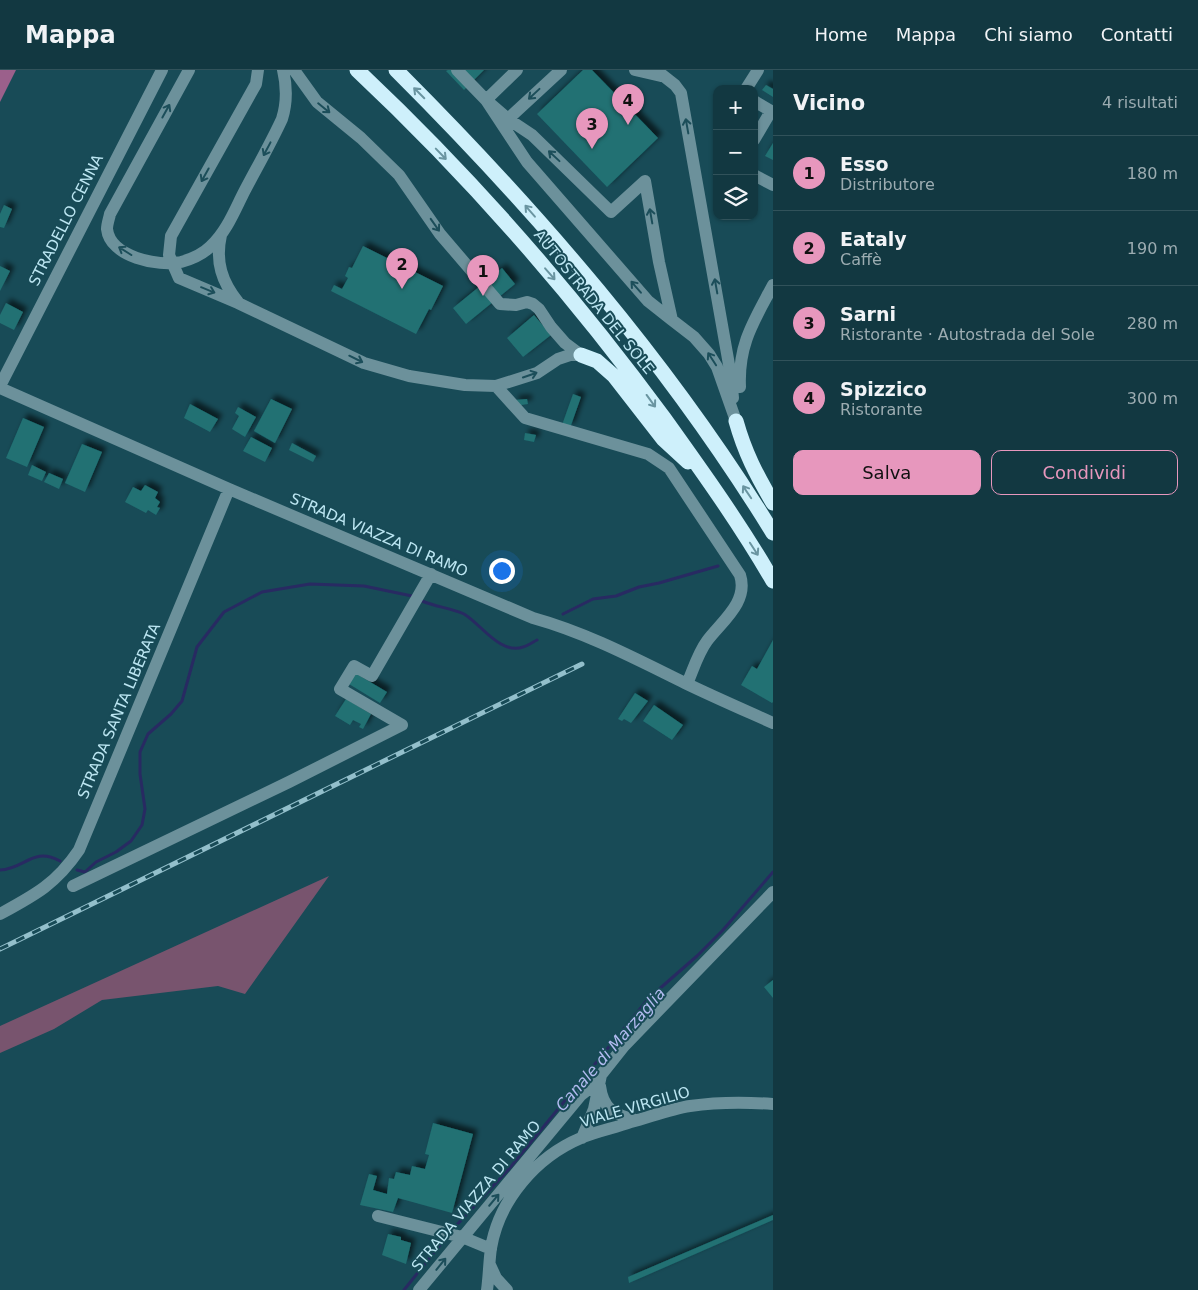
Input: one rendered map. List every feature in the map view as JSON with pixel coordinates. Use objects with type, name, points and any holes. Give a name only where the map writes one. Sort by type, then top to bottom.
[{"type":"highway","name":"AUTOSTRADA DEL SOLE","points":[[357,70],[399,109],[493,207],[582,310],[625,365],[708,479],[757,553],[773,581]]},
{"type":"highway","name":"AUTOSTRADA DEL SOLE","points":[[396,70],[510,188],[601,292],[682,398],[750,496],[773,533]]},
{"type":"highway","points":[[581,355],[597,362],[614,376],[663,440],[708,479]]},
{"type":"highway","points":[[736,421],[743,447],[773,503]]},
{"type":"street","name":"STRADELLO CENNA","points":[[0,387],[162,70]]},
{"type":"street","points":[[189,70],[110,214],[107,228],[110,238],[120,249],[148,262],[172,263],[190,259],[202,253],[222,236]]},
{"type":"street","points":[[258,70],[256,84],[171,236],[169,254],[179,278],[238,303],[364,362],[409,376],[465,385],[496,386],[537,373],[558,359],[570,355],[581,355]]},
{"type":"street","points":[[238,303],[228,290],[220,269],[218,248],[222,236],[282,119],[286,91],[282,70]]},
{"type":"street","points":[[294,70],[317,102],[361,138],[399,175],[440,234],[500,304],[527,302],[532,304],[539,309],[565,343],[581,355]]},
{"type":"street","points":[[458,70],[486,100],[508,119],[532,135],[611,212],[645,181],[659,262],[672,320]]},
{"type":"street","points":[[486,100],[517,70]]},
{"type":"street","points":[[508,119],[561,70]]},
{"type":"street","points":[[635,70],[659,73],[676,85],[681,93],[731,376],[736,421]]},
{"type":"street","points":[[749,85],[758,70]]},
{"type":"street","points":[[486,100],[527,162],[648,301],[694,338],[709,354],[717,367],[736,421]]},
{"type":"street","points":[[758,103],[771,111],[758,133]]},
{"type":"street","points":[[757,175],[773,185]]},
{"type":"street","points":[[740,387],[739,367],[748,336],[773,285]]},
{"type":"street","points":[[496,386],[525,418],[648,454],[670,468],[740,575],[742,582],[739,600],[706,643],[687,684]]},
{"type":"street","name":"STRADA VIAZZA DI RAMO","points":[[0,387],[229,489],[533,618],[554,624],[632,655],[687,684],[773,723]]},
{"type":"street","name":"STRADA SANTA LIBERATA","points":[[0,914],[48,886],[64,870],[79,850],[229,489]]},
{"type":"street","points":[[73,886],[289,782],[402,725],[340,689],[354,666],[372,676],[431,574]]},
{"type":"street","name":"STRADA VIAZZA DI RAMO","points":[[582,1138],[594,1109],[599,1081],[606,1068],[624,1046],[773,892]]},
{"type":"street","name":"STRADA VIAZZA DI RAMO","points":[[419,1290],[581,1095],[599,1081]]},
{"type":"street","points":[[599,1081],[604,1103],[609,1110],[622,1117],[638,1120]]},
{"type":"street","name":"VIALE VIRGILIO","points":[[487,1290],[491,1249],[504,1211],[524,1180],[549,1156],[582,1138],[689,1106],[737,1102],[773,1104]]},
{"type":"street","points":[[378,1216],[462,1237],[491,1249]]},
{"type":"street","points":[[490,1265],[496,1278],[507,1290]]},
{"type":"shaded area","points":[[0,70],[16,70],[0,102]]},
{"type":"shaded area","points":[[329,876],[245,994],[218,986],[102,1000],[54,1029],[0,1053],[0,1026]]},
{"type":"building","points":[[484,70],[464,90],[446,71]]},
{"type":"building","points":[[583,70],[592,70],[658,138],[607,187],[537,114]]},
{"type":"building","points":[[766,85],[773,89],[773,97],[762,90]]},
{"type":"building","points":[[773,143],[773,160],[765,156]]},
{"type":"building","points":[[4,205],[12,209],[4,228],[0,227],[0,214]]},
{"type":"building","points":[[363,246],[443,286],[416,334],[331,291],[334,285],[342,289],[348,278],[345,276],[349,267],[352,268]]},
{"type":"building","points":[[0,266],[10,271],[0,291]]},
{"type":"building","points":[[502,268],[515,284],[466,324],[453,308]]},
{"type":"building","points":[[6,303],[23,312],[14,330],[0,323],[0,315]]},
{"type":"building","points":[[534,315],[551,335],[523,357],[507,338]]},
{"type":"building","points":[[573,394],[581,397],[570,428],[562,425]]},
{"type":"building","points":[[271,399],[292,409],[275,443],[254,431]]},
{"type":"building","points":[[527,399],[528,404],[515,406],[514,400]]},
{"type":"building","points":[[190,404],[218,419],[210,432],[184,418]]},
{"type":"building","points":[[238,407],[256,417],[245,437],[232,429],[239,416],[235,413]]},
{"type":"building","points":[[23,418],[44,427],[27,467],[6,458]]},
{"type":"building","points":[[525,433],[536,435],[534,442],[524,440]]},
{"type":"building","points":[[251,437],[272,448],[265,462],[243,451]]},
{"type":"building","points":[[292,443],[316,456],[313,462],[289,450]]},
{"type":"building","points":[[82,444],[102,452],[85,492],[65,483]]},
{"type":"building","points":[[32,465],[46,472],[42,481],[28,475]]},
{"type":"building","points":[[49,473],[63,479],[59,489],[44,482]]},
{"type":"building","points":[[145,485],[158,492],[155,498],[160,502],[157,507],[160,508],[156,515],[148,510],[146,513],[125,502],[133,487],[141,491]]},
{"type":"building","points":[[773,640],[772,703],[741,685],[752,666],[757,669]]},
{"type":"building","points":[[355,673],[387,692],[380,703],[349,684]]},
{"type":"building","points":[[635,693],[648,701],[631,723],[624,719],[622,721],[618,719]]},
{"type":"building","points":[[346,699],[371,714],[363,729],[359,727],[361,724],[353,720],[350,725],[335,716]]},
{"type":"building","points":[[654,705],[683,725],[672,740],[643,721]]},
{"type":"building","points":[[773,980],[773,998],[764,987]]},
{"type":"building","points":[[433,1123],[473,1134],[452,1213],[398,1198],[393,1212],[360,1205],[369,1174],[377,1176],[373,1190],[387,1194],[389,1178],[394,1179],[396,1172],[410,1175],[412,1166],[425,1169],[429,1155],[425,1154]]},
{"type":"building","points":[[773,1215],[773,1220],[629,1283],[628,1277]]},
{"type":"building","points":[[388,1234],[401,1237],[401,1240],[411,1243],[406,1264],[382,1255]]},
{"type":"waterway","points":[[563,614],[593,599],[616,596],[639,587],[718,566]]},
{"type":"waterway","points":[[77,870],[85,872],[96,862],[116,852],[131,841],[142,825],[145,809],[140,774],[140,752],[148,734],[171,714],[182,701],[197,647],[224,612],[262,592],[310,584],[364,586],[412,596]]},
{"type":"waterway","points":[[422,601],[464,614],[506,647],[523,647],[537,640]]},
{"type":"waterway","points":[[0,870],[9,869],[36,857],[51,857],[60,861]]},
{"type":"waterway","name":"Canale di Marzaglia","points":[[452,1230],[508,1170],[649,998],[697,956],[723,930],[773,872]]},
{"type":"waterway","name":"Canale di Marzaglia","points":[[404,1290],[440,1245]]},
{"type":"railway","points":[[0,949],[582,664]]},
{"type":"place","name":"Spizzico","points":[[628,125]]},
{"type":"place","name":"Sarni","points":[[592,149]]},
{"type":"place","name":"Eataly","points":[[402,289]]},
{"type":"place","name":"Esso","points":[[483,296]]}]
